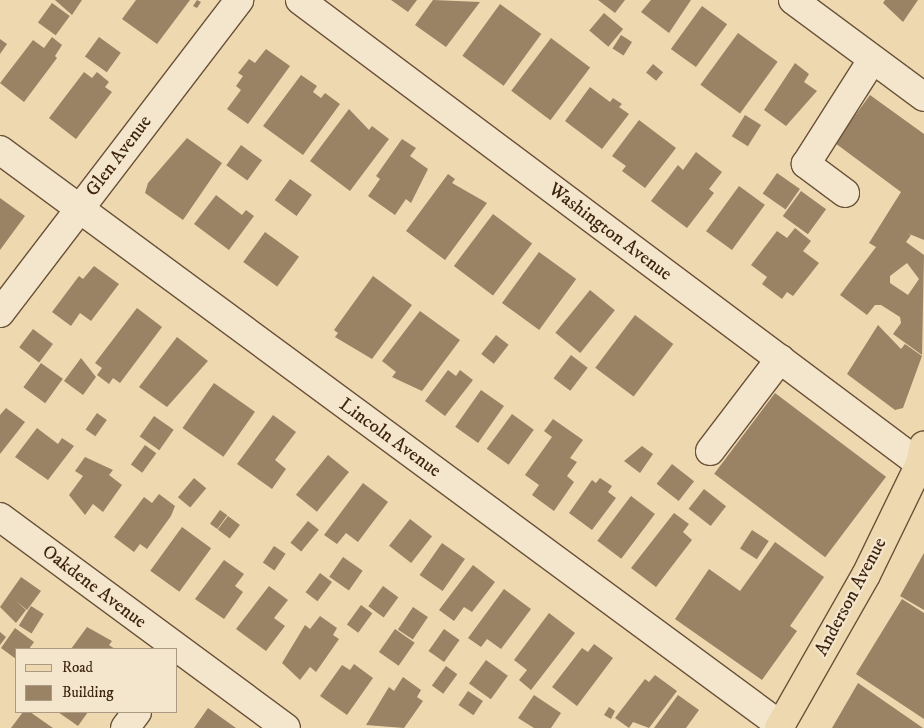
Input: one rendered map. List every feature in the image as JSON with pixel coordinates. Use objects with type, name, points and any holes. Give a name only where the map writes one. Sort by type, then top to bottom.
[{"type":"main road","name":"Anderson Avenue","points":[[779,727],[866,575],[923,456]]},
{"type":"street","name":"Glen Avenue","points":[[0,313],[239,0]]},
{"type":"street","name":"Washington Avenue","points":[[300,0],[780,359],[923,456]]},
{"type":"street","points":[[792,0],[924,97]]},
{"type":"street","points":[[845,193],[806,164],[872,60]]},
{"type":"street","name":"Lincoln Avenue","points":[[0,150],[779,727]]},
{"type":"street","points":[[710,451],[780,359]]},
{"type":"street","name":"Oakdene Avenue","points":[[0,517],[170,648]]},
{"type":"street","name":"Oakdene Avenue","points":[[178,654],[286,728]]},
{"type":"street","points":[[125,728],[136,713]]},
{"type":"building","points":[[55,0],[82,0],[72,15]]},
{"type":"building","points":[[136,0],[190,0],[157,44],[122,19]]},
{"type":"building","points":[[197,0],[201,2],[197,8],[193,6]]},
{"type":"building","points":[[391,0],[417,0],[408,12]]},
{"type":"building","points":[[433,0],[480,2],[446,47],[415,25]]},
{"type":"building","points":[[598,0],[625,0],[615,13]]},
{"type":"building","points":[[651,0],[691,0],[669,33],[641,12]]},
{"type":"building","points":[[885,0],[918,0],[903,22],[883,3]]},
{"type":"building","points":[[52,3],[70,16],[56,35],[38,22]]},
{"type":"building","points":[[500,4],[541,34],[504,86],[462,56]]},
{"type":"building","points":[[702,6],[727,24],[696,67],[671,49]]},
{"type":"building","points":[[604,13],[623,29],[608,47],[589,31]]},
{"type":"building","points":[[738,33],[778,62],[740,114],[700,85]]},
{"type":"building","points":[[621,35],[632,42],[624,55],[613,49]]},
{"type":"building","points":[[52,37],[62,45],[55,56],[57,58],[24,102],[0,83],[33,40],[44,48]]},
{"type":"building","points":[[99,37],[121,53],[107,72],[85,56]]},
{"type":"building","points":[[551,38],[590,67],[550,120],[511,91]]},
{"type":"building","points":[[0,39],[7,44],[0,54]]},
{"type":"building","points":[[266,49],[290,66],[248,124],[227,109],[241,90],[236,86],[243,76],[238,73],[249,59],[255,63]]},
{"type":"building","points":[[795,63],[809,74],[804,82],[817,91],[786,126],[764,110]]},
{"type":"building","points":[[653,64],[663,72],[656,81],[646,73]]},
{"type":"building","points":[[84,72],[92,78],[97,72],[109,82],[105,87],[112,92],[76,139],[49,118]]},
{"type":"building","points":[[301,75],[317,86],[313,92],[321,98],[325,93],[340,104],[303,155],[263,126]]},
{"type":"building","points":[[590,87],[610,102],[613,98],[622,104],[619,107],[629,114],[602,149],[565,121]]},
{"type":"building","points":[[870,95],[924,134],[924,240],[907,233],[911,235],[906,242],[924,255],[922,355],[893,334],[901,323],[900,317],[881,305],[875,305],[867,315],[840,295],[876,247],[869,243],[901,192],[835,143]],"holes":[[[907,263],[919,279],[908,295],[890,283],[890,276]]]},
{"type":"building","points":[[349,109],[369,130],[372,126],[389,139],[350,191],[310,161]]},
{"type":"building","points":[[745,115],[761,125],[748,146],[732,136]]},
{"type":"building","points":[[639,120],[676,148],[645,188],[622,171],[626,166],[612,156]]},
{"type":"building","points":[[187,138],[222,163],[183,220],[145,193],[148,183]]},
{"type":"building","points":[[402,139],[416,148],[410,156],[428,169],[411,203],[406,199],[395,215],[368,196],[380,179],[376,176]]},
{"type":"building","points":[[241,145],[262,160],[247,181],[226,165]]},
{"type":"building","points":[[696,152],[722,172],[709,189],[714,193],[687,228],[651,201],[678,165],[683,170]]},
{"type":"building","points":[[777,173],[800,189],[786,210],[763,193]]},
{"type":"building","points":[[448,174],[455,179],[452,183],[487,203],[445,260],[406,231]]},
{"type":"building","points":[[290,179],[312,195],[297,216],[275,200]]},
{"type":"building","points":[[739,186],[765,205],[732,250],[706,231]]},
{"type":"building","points":[[801,191],[826,209],[808,234],[783,216]]},
{"type":"building","points":[[216,195],[242,215],[246,210],[254,216],[229,250],[194,224]]},
{"type":"building","points":[[0,198],[25,216],[0,250]]},
{"type":"building","points":[[493,214],[532,243],[493,295],[454,266]]},
{"type":"building","points":[[795,228],[811,241],[803,251],[819,263],[793,296],[787,292],[782,299],[762,284],[767,277],[751,265],[777,231],[787,238]]},
{"type":"building","points":[[265,232],[299,257],[277,287],[243,262]]},
{"type":"building","points":[[539,252],[576,279],[539,330],[502,303]]},
{"type":"building","points":[[94,266],[119,284],[91,321],[80,313],[71,326],[52,312],[79,276],[83,279]]},
{"type":"building","points":[[373,276],[412,305],[372,359],[335,337],[338,333],[334,330]]},
{"type":"building","points":[[590,290],[615,310],[580,353],[555,333]]},
{"type":"building","points":[[137,308],[162,327],[120,383],[113,378],[109,384],[97,375],[102,368],[95,363]]},
{"type":"building","points":[[420,311],[460,340],[422,391],[392,377],[396,372],[382,361]]},
{"type":"building","points":[[635,315],[673,344],[634,397],[595,368]]},
{"type":"building","points":[[878,325],[901,349],[905,344],[922,356],[903,408],[895,410],[847,374]]},
{"type":"building","points":[[33,329],[53,344],[39,362],[19,347]]},
{"type":"building","points":[[496,335],[509,345],[494,364],[481,354]]},
{"type":"building","points":[[177,337],[208,361],[167,407],[139,387]]},
{"type":"building","points":[[571,355],[588,368],[570,391],[554,378]]},
{"type":"building","points":[[81,358],[96,377],[83,395],[64,381]]},
{"type":"building","points":[[41,363],[63,379],[45,403],[23,387]]},
{"type":"building","points":[[448,370],[456,376],[460,370],[473,380],[445,416],[425,401]]},
{"type":"building","points":[[214,383],[255,412],[223,457],[182,428]]},
{"type":"building","points":[[481,390],[504,406],[478,443],[455,427]]},
{"type":"building","points":[[775,393],[886,477],[825,557],[714,474]]},
{"type":"building","points":[[6,408],[25,422],[0,454],[0,415]]},
{"type":"building","points":[[97,413],[107,420],[95,436],[86,429]]},
{"type":"building","points":[[512,414],[534,430],[509,465],[487,449]]},
{"type":"building","points":[[273,415],[296,432],[275,460],[286,469],[272,489],[237,464]]},
{"type":"building","points":[[154,416],[174,430],[159,450],[140,436]]},
{"type":"building","points":[[553,419],[583,440],[570,458],[577,462],[567,476],[574,482],[554,511],[532,495],[539,485],[525,475],[552,437],[544,431]]},
{"type":"building","points":[[37,428],[58,444],[62,438],[74,446],[48,480],[15,457]]},
{"type":"building","points":[[145,445],[156,453],[142,473],[131,464]]},
{"type":"building","points":[[642,446],[653,454],[640,473],[624,461]]},
{"type":"building","points":[[328,455],[349,472],[317,512],[296,495]]},
{"type":"building","points":[[85,457],[113,470],[109,475],[122,485],[103,512],[93,504],[85,515],[69,495],[83,476],[75,471]]},
{"type":"building","points":[[672,464],[694,481],[679,501],[657,484]]},
{"type":"building","points":[[194,478],[206,488],[190,507],[178,497]]},
{"type":"building","points":[[600,478],[612,486],[608,492],[616,498],[592,530],[569,513],[592,480],[596,483]]},
{"type":"building","points":[[363,483],[388,502],[358,542],[346,533],[337,544],[324,535]]},
{"type":"building","points":[[704,489],[726,506],[711,526],[689,509]]},
{"type":"building","points":[[159,494],[175,506],[171,516],[147,549],[140,544],[134,552],[114,537],[144,497],[152,503]]},
{"type":"building","points":[[631,496],[655,514],[621,559],[597,541]]},
{"type":"building","points":[[220,510],[227,515],[217,529],[210,524]]},
{"type":"building","points":[[674,513],[689,524],[683,532],[692,540],[656,587],[631,568]]},
{"type":"building","points":[[228,516],[240,525],[230,539],[218,530]]},
{"type":"building","points":[[410,519],[432,536],[411,563],[389,546]]},
{"type":"building","points":[[308,521],[319,530],[301,552],[290,543]]},
{"type":"building","points":[[182,527],[211,548],[179,592],[150,571]]},
{"type":"building","points":[[752,530],[769,541],[757,559],[740,548]]},
{"type":"building","points":[[775,542],[824,577],[790,626],[797,631],[762,680],[675,619],[709,569],[740,591]]},
{"type":"building","points":[[442,543],[465,559],[443,591],[420,575]]},
{"type":"building","points":[[274,546],[286,554],[274,570],[263,563]]},
{"type":"building","points":[[924,553],[924,610],[900,596]]},
{"type":"building","points":[[343,557],[363,571],[349,590],[329,577]]},
{"type":"building","points":[[224,560],[244,574],[235,586],[243,592],[224,619],[195,599]]},
{"type":"building","points":[[473,565],[495,582],[472,612],[464,607],[454,621],[439,610]]},
{"type":"building","points":[[320,573],[332,582],[318,601],[306,592]]},
{"type":"building","points":[[21,577],[41,591],[27,610],[15,600],[26,610],[16,623],[0,607]]},
{"type":"building","points":[[269,586],[288,600],[274,618],[285,626],[266,651],[236,629]]},
{"type":"building","points":[[383,586],[398,597],[384,617],[368,606]]},
{"type":"building","points":[[504,589],[531,609],[501,649],[487,639],[481,647],[468,638]]},
{"type":"building","points":[[902,599],[924,613],[924,719],[856,674]]},
{"type":"building","points":[[361,605],[372,613],[358,633],[347,624]]},
{"type":"building","points":[[31,606],[44,614],[32,633],[19,626]]},
{"type":"building","points":[[413,607],[428,617],[413,639],[398,629]]},
{"type":"building","points":[[549,613],[575,633],[531,690],[519,680],[527,670],[514,660]]},
{"type":"building","points":[[320,616],[337,628],[333,635],[339,639],[316,672],[310,667],[300,680],[282,663],[305,625],[310,629]]},
{"type":"building","points":[[87,627],[112,641],[109,645],[114,648],[72,648]]},
{"type":"building","points":[[15,628],[34,642],[30,648],[15,648],[15,658],[1,648]]},
{"type":"building","points":[[395,629],[415,643],[399,666],[379,652]]},
{"type":"building","points":[[444,629],[460,640],[444,662],[429,651]]},
{"type":"building","points":[[0,632],[6,637],[0,645]]},
{"type":"building","points":[[594,644],[613,658],[577,706],[552,687],[582,648],[588,652]]},
{"type":"building","points":[[486,660],[508,676],[491,699],[469,683]]},
{"type":"building","points":[[354,664],[373,678],[347,715],[320,696],[342,665],[350,670]]},
{"type":"building","points":[[446,666],[457,674],[443,694],[432,685]]},
{"type":"building","points":[[655,675],[677,691],[649,728],[633,722],[629,728],[615,718],[645,679],[649,682]]},
{"type":"building","points":[[403,677],[421,690],[417,697],[423,701],[404,728],[366,725],[389,687],[394,691]]},
{"type":"building","points":[[858,683],[923,728],[832,728]]},
{"type":"building","points":[[468,691],[483,701],[473,715],[458,705]]},
{"type":"building","points":[[534,695],[561,713],[551,728],[534,728],[518,718]]},
{"type":"building","points":[[678,695],[699,710],[686,728],[654,728]]},
{"type":"building","points":[[609,707],[615,711],[611,719],[604,715]]},
{"type":"building","points":[[208,708],[236,728],[194,728]]},
{"type":"building","points":[[22,713],[31,713],[53,728],[11,728]]},
{"type":"building","points":[[59,713],[87,713],[78,726]]}]
